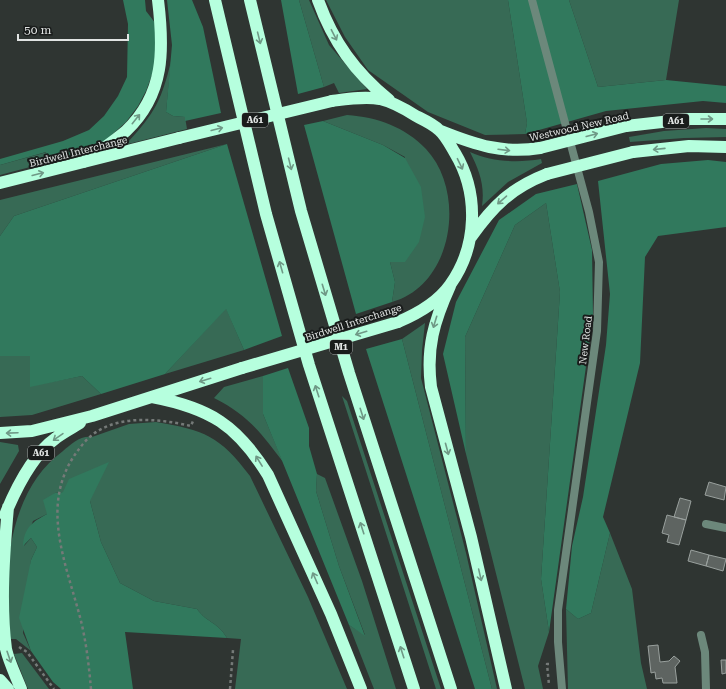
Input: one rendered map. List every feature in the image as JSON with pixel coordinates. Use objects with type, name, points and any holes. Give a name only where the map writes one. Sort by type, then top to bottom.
[{"type":"highway","points":[[84,162],[115,140],[134,122],[153,90],[162,53],[162,36],[158,0]]},
{"type":"highway","points":[[215,0],[266,214],[306,357],[414,689]]},
{"type":"highway","name":"M1","points":[[250,0],[301,211],[349,373],[451,689]]},
{"type":"highway","points":[[318,0],[332,31],[349,60],[363,76],[392,102]]},
{"type":"highway","name":"Birdwell Interchange","points":[[0,183],[332,101],[368,98],[392,102],[440,130],[457,156],[467,178],[472,210],[470,238],[463,262],[450,286],[420,311],[398,322],[242,368],[92,416],[32,431],[14,434],[0,433]]},
{"type":"highway","name":"Westwood New Road","points":[[440,130],[487,148],[521,151],[540,148],[626,126],[689,119],[726,119]]},
{"type":"highway","name":"A61","points":[[470,238],[495,206],[506,196],[529,181],[547,174],[633,152],[688,146],[726,147]]},
{"type":"highway","points":[[450,286],[439,309],[430,339],[428,369],[431,387],[471,537],[506,689]]},
{"type":"highway","points":[[152,398],[179,402],[198,409],[222,421],[231,428],[255,454],[268,475],[331,614],[361,689]]},
{"type":"highway","name":"A61","points":[[0,527],[24,475],[40,454],[55,438],[92,416]]},
{"type":"highway","points":[[8,507],[1,595],[6,649],[21,689]]},
{"type":"highway","points":[[0,680],[8,689]]},
{"type":"street","name":"New Road","points":[[532,0],[589,212],[599,262],[597,331],[558,610],[558,642],[562,689]]},
{"type":"street","points":[[706,524],[726,528]]},
{"type":"street","points":[[701,635],[705,652],[706,689]]},
{"type":"path","points":[[91,689],[80,618],[63,564],[57,524],[57,507],[64,472],[75,454],[91,434],[118,423],[142,419],[168,421],[191,426],[198,409]]},
{"type":"path","points":[[6,649],[18,647],[27,652],[54,689]]},
{"type":"path","points":[[230,689],[233,650]]},
{"type":"path","points":[[547,669],[550,689]]},
{"type":"green space","points":[[123,0],[145,0],[146,11],[156,24],[156,64],[146,91],[138,106],[126,122],[105,141],[70,157],[49,162],[46,152],[0,165],[0,159],[63,141],[89,130],[104,116],[118,96],[127,77],[128,24]]},
{"type":"green space","points":[[167,0],[192,0],[203,27],[221,113],[185,121],[185,117],[173,116],[166,112],[172,45]]},
{"type":"green space","points":[[281,0],[299,0],[324,87],[298,94]]},
{"type":"green space","points":[[299,0],[309,0],[329,45],[367,89],[339,93],[334,83],[324,87]]},
{"type":"green space","points":[[326,0],[508,0],[527,123],[525,134],[485,135],[428,112],[368,70],[345,37]]},
{"type":"green space","points":[[508,0],[569,0],[598,87],[666,80],[726,86],[726,103],[703,101],[606,111],[525,134],[527,123]]},
{"type":"green space","points":[[569,0],[679,0],[666,80],[598,87]]},
{"type":"green space","points":[[171,61],[166,112],[173,116],[185,117],[187,129],[128,144],[128,142],[151,114],[161,96]]},
{"type":"green space","points":[[347,115],[369,118],[390,124],[418,141],[426,149],[439,168],[447,189],[449,212],[447,236],[440,258],[429,277],[413,292],[392,302],[395,282],[390,262],[405,157],[383,145],[323,121]]},
{"type":"green space","points":[[323,121],[383,145],[405,158],[421,187],[425,217],[419,242],[405,262],[390,262],[395,282],[392,302],[356,314],[304,125]]},
{"type":"green space","points":[[706,128],[726,129],[726,137],[630,142],[629,137],[664,131]]},
{"type":"green space","points":[[227,144],[14,216],[0,236],[0,200]]},
{"type":"green space","points":[[227,144],[282,336],[244,350],[226,309],[165,374],[101,394],[82,376],[30,387],[30,356],[0,356],[0,236],[14,216]]},
{"type":"green space","points":[[47,152],[49,162],[0,175],[0,165]]},
{"type":"green space","points":[[470,152],[496,160],[523,161],[541,159],[542,163],[508,182],[482,206],[482,184]]},
{"type":"green space","points":[[708,160],[726,162],[726,227],[658,236],[645,257],[640,363],[603,517],[610,533],[591,613],[578,619],[566,609],[572,546],[583,497],[606,345],[610,294],[598,181],[661,164]]},
{"type":"green space","points":[[577,184],[592,250],[593,316],[549,632],[541,579],[560,292],[546,203],[515,225],[465,337],[466,454],[443,354],[456,302],[499,220],[536,194]]},
{"type":"green space","points":[[546,203],[560,292],[541,579],[549,632],[538,666],[543,689],[525,689],[466,454],[465,337],[515,225]]},
{"type":"green space","points":[[226,308],[244,350],[165,374]]},
{"type":"green space","points":[[425,323],[421,378],[466,553],[497,689],[492,689],[402,339]]},
{"type":"green space","points":[[402,339],[492,689],[475,689],[366,349]]},
{"type":"green space","points":[[0,356],[30,356],[30,386],[82,376],[101,394],[32,415],[0,417]]},
{"type":"green space","points":[[288,368],[309,428],[309,446],[317,474],[316,491],[339,566],[365,636],[349,625],[263,414],[263,376]]},
{"type":"green space","points":[[263,376],[263,414],[283,462],[268,442],[245,418],[226,404],[214,398],[224,387]]},
{"type":"green space","points":[[342,396],[347,401],[441,689],[436,689]]},
{"type":"green space","points":[[156,422],[187,428],[210,437],[220,443],[250,476],[308,597],[347,689],[235,689],[241,639],[227,638],[216,625],[201,614],[197,609],[154,601],[120,583],[101,542],[90,501],[63,492],[55,493],[47,514],[33,521],[24,546],[31,538],[37,547],[31,560],[23,633],[31,651],[16,639],[10,639],[7,589],[8,563],[12,537],[20,512],[30,489],[44,468],[66,448],[84,437],[92,437],[129,424]]},
{"type":"green space","points":[[0,442],[18,445],[19,451],[0,484]]},
{"type":"green space","points":[[109,462],[90,501],[101,542],[120,583],[154,601],[197,609],[201,614],[216,625],[227,638],[125,632],[133,689],[61,689],[53,682],[31,651],[19,618],[31,560],[37,547],[31,538],[23,546],[25,535],[33,523],[47,514],[43,500],[55,493],[63,492],[69,479]]},
{"type":"green space","points":[[317,474],[325,478],[362,581],[396,689],[374,689],[349,625],[365,635],[339,566],[316,491]]},
{"type":"green space","points":[[610,533],[632,589],[641,663],[647,689],[568,689],[566,609],[578,619],[591,613]]},
{"type":"green space","points":[[22,653],[49,689],[28,689],[14,654]]},
{"type":"building","points":[[709,482],[726,487],[724,500],[705,495]]},
{"type":"building","points":[[680,498],[691,501],[686,520],[674,517]]},
{"type":"building","points":[[667,515],[686,520],[679,545],[667,542],[669,535],[662,533]]},
{"type":"building","points":[[691,550],[709,555],[706,566],[688,561]]},
{"type":"building","points":[[709,555],[726,559],[723,571],[706,566]]},
{"type":"building","points":[[658,645],[660,662],[669,661],[674,656],[680,661],[675,667],[677,683],[663,683],[662,678],[656,679],[655,672],[651,673],[648,646]]},
{"type":"building","points":[[721,660],[726,660],[726,673],[722,674]]}]
